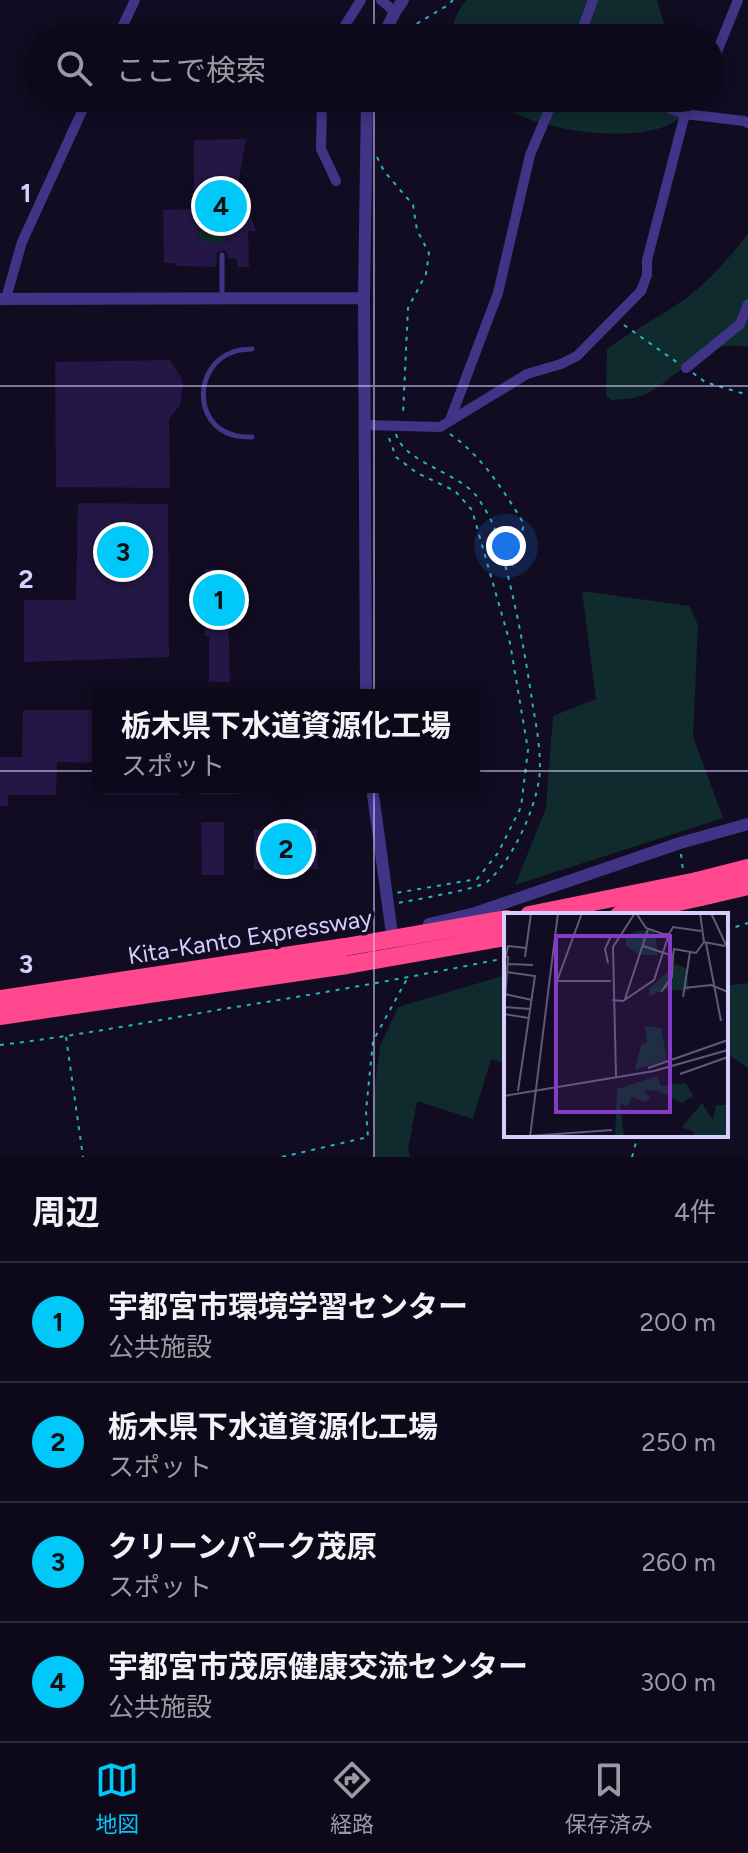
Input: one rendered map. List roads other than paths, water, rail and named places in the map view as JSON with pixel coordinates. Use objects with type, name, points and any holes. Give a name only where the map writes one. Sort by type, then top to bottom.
[{"type":"highway","points":[[625,913],[699,889],[748,868]]},
{"type":"highway","points":[[542,913],[699,889],[748,886]]},
{"type":"highway","name":"Kita-Kanto Expressway","points":[[0,996],[330,950],[504,919]]},
{"type":"highway","name":"Kita-Kanto Expressway","points":[[0,1016],[332,967],[504,937]]},
{"type":"street","points":[[124,24],[135,0]]},
{"type":"street","points":[[346,24],[361,0]]},
{"type":"street","points":[[381,0],[395,12]]},
{"type":"street","points":[[389,24],[403,0]]},
{"type":"street","points":[[584,24],[593,0]]},
{"type":"street","points":[[724,34],[738,0]]},
{"type":"street","points":[[82,112],[22,242],[3,298],[364,298]]},
{"type":"street","points":[[322,112],[321,149],[336,181]]},
{"type":"street","points":[[366,112],[366,689]]},
{"type":"street","points":[[450,420],[498,293],[530,155],[548,112]]},
{"type":"street","points":[[680,112],[748,123]]},
{"type":"street","points":[[365,425],[440,427],[527,374],[577,356],[641,291],[685,114]]},
{"type":"street","points":[[686,368],[740,324],[748,304]]},
{"type":"street","points":[[373,793],[392,934]]},
{"type":"street","points":[[0,996],[392,934],[475,913],[680,843],[748,824]]},
{"type":"lane","points":[[222,255],[222,298]]},
{"type":"lane","points":[[252,349],[235,351],[220,359],[207,373],[202,392],[206,411],[217,426],[233,435],[252,437]]},
{"type":"place","name":"宇都宮市茂原健康交流センター","points":[[221,206]]},
{"type":"place","name":"クリーンパーク茂原","points":[[123,552]]},
{"type":"place","name":"宇都宮市環境学習センター","points":[[219,600]]},
{"type":"place","name":"栃木県下水道資源化工場","points":[[286,849]]}]
